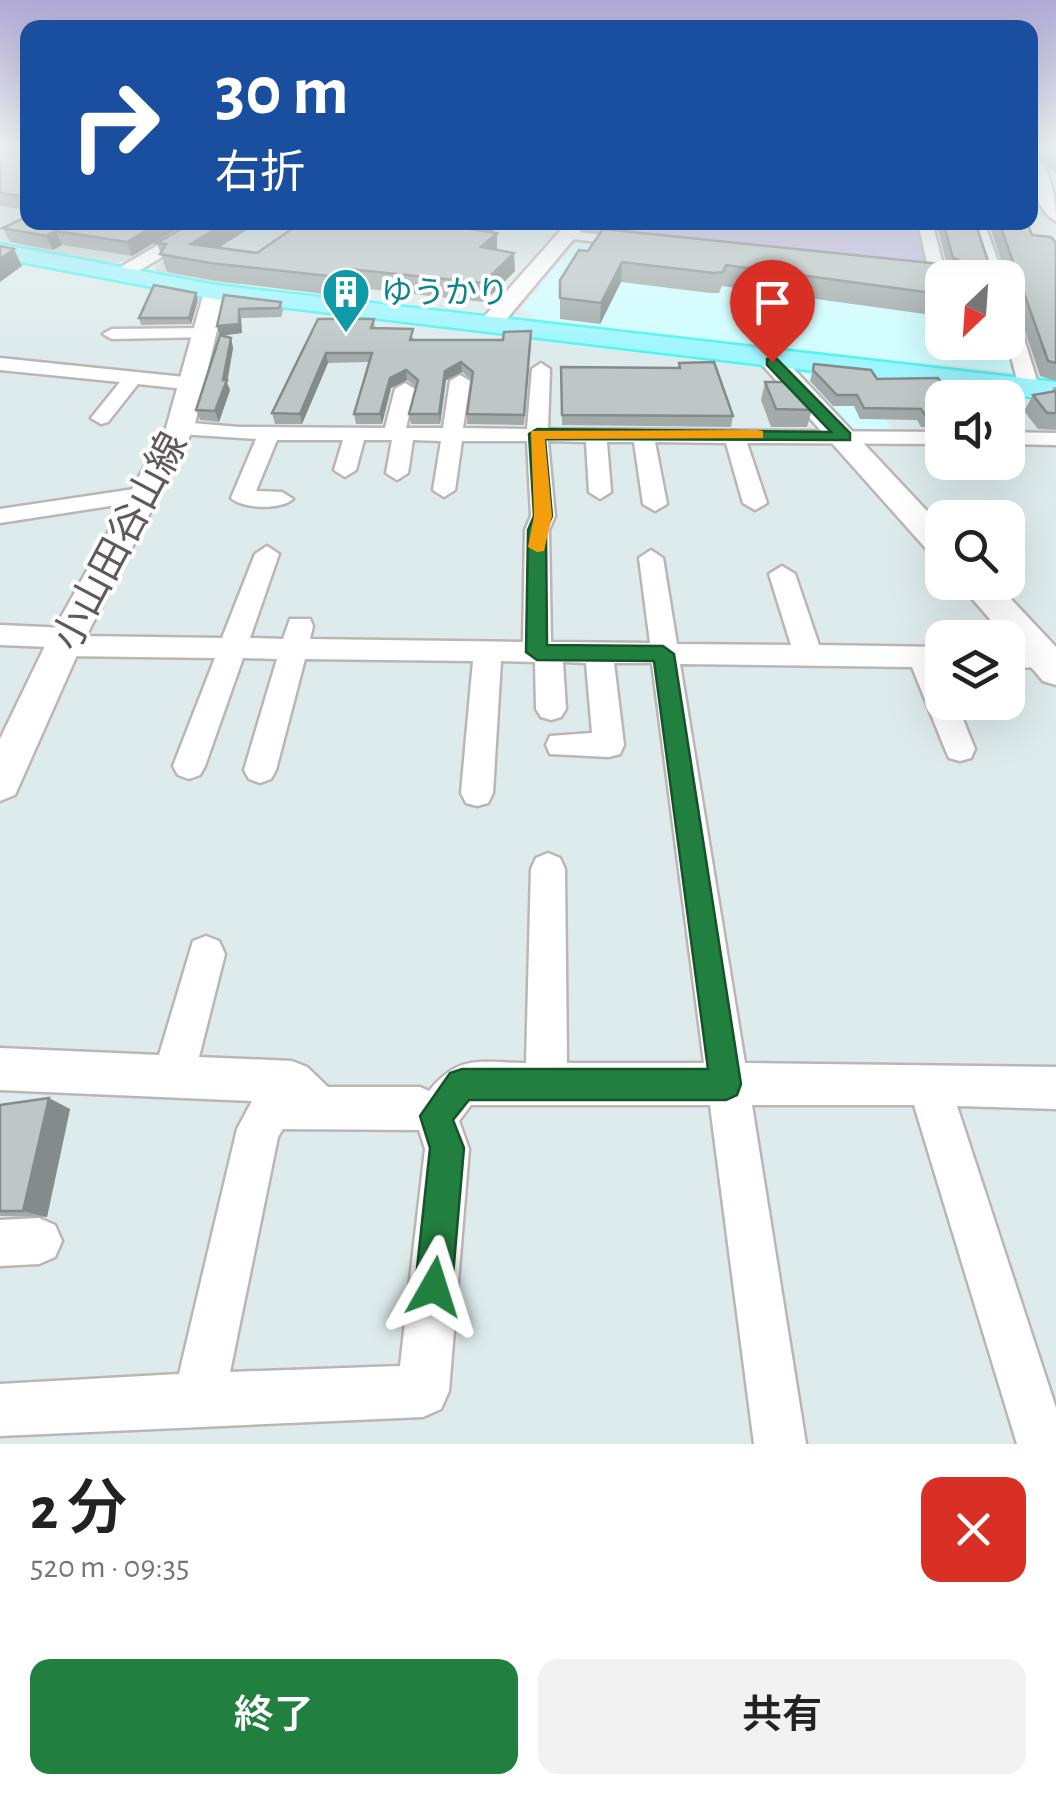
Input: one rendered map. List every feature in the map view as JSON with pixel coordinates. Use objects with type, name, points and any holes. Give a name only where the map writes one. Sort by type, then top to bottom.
[{"type":"main road","points":[[0,251],[215,292],[1042,389]]},
{"type":"street","points":[[118,276],[198,230]]},
{"type":"street","points":[[491,323],[573,230]]},
{"type":"street","points":[[579,230],[658,245]]},
{"type":"street","points":[[928,230],[938,260]]},
{"type":"street","points":[[980,230],[990,260]]},
{"type":"street","points":[[919,274],[925,275]]},
{"type":"street","name":"小山田谷山線","points":[[0,783],[65,642],[180,428],[215,292]]},
{"type":"street","points":[[112,334],[206,332]]},
{"type":"street","points":[[1025,352],[1042,389]]},
{"type":"street","points":[[766,354],[925,527]]},
{"type":"street","points":[[0,364],[194,384]]},
{"type":"street","points":[[541,370],[537,434],[543,516],[537,530],[543,653],[551,709]]},
{"type":"street","points":[[0,378],[69,372]]},
{"type":"street","points":[[101,418],[132,379]]},
{"type":"street","points":[[444,490],[460,381]]},
{"type":"street","points":[[397,473],[405,389]]},
{"type":"street","points":[[180,428],[269,433],[925,438]]},
{"type":"street","points":[[269,433],[242,498],[282,500]]},
{"type":"street","points":[[345,470],[355,434]]},
{"type":"street","points":[[734,434],[755,502]]},
{"type":"street","points":[[596,435],[600,492]]},
{"type":"street","points":[[643,436],[655,504]]},
{"type":"street","points":[[1025,438],[1056,439]]},
{"type":"street","points":[[0,516],[141,495]]},
{"type":"street","points":[[189,766],[266,554]]},
{"type":"street","points":[[657,558],[726,1084],[780,1444]]},
{"type":"street","points":[[782,574],[808,655]]},
{"type":"street","points":[[990,600],[1041,661]]},
{"type":"street","points":[[0,635],[65,642],[232,648],[297,638],[488,652],[925,656]]},
{"type":"street","points":[[260,770],[297,638]]},
{"type":"street","points":[[477,793],[488,652]]},
{"type":"street","points":[[560,745],[609,745],[598,653]]},
{"type":"street","points":[[951,720],[960,749]]},
{"type":"street","points":[[546,1084],[548,869]]},
{"type":"street","points":[[173,1079],[206,954]]},
{"type":"street","points":[[0,1069],[292,1082],[320,1108]]},
{"type":"street","points":[[436,1116],[462,1084],[929,1084],[1056,1088]]},
{"type":"street","points":[[929,1084],[1036,1430]]},
{"type":"street","points":[[0,1410],[200,1398],[423,1391],[447,1148],[436,1116],[420,1108],[279,1108],[268,1114],[258,1129],[200,1398]]},
{"type":"shaded area","points":[[0,216],[20,216],[20,230],[183,230],[128,260],[104,264],[0,240]]},
{"type":"shaded area","points":[[217,230],[299,230],[376,240],[257,272],[238,286],[158,274],[155,266]]},
{"type":"shaded area","points":[[587,230],[923,230],[930,260],[925,260],[925,271],[584,234]]},
{"type":"shaded area","points":[[578,239],[925,277],[925,360],[1014,360],[1019,373],[537,320],[522,308]]},
{"type":"shaded area","points":[[786,365],[851,373],[897,436],[854,436]]},
{"type":"building","points":[[20,220],[20,230],[147,230],[127,242],[56,231],[46,236],[3,228]]},
{"type":"building","points":[[179,230],[213,230],[191,244],[257,253],[290,230],[477,230],[497,233],[481,247],[514,253],[483,283],[349,269],[337,277],[210,263],[160,254],[166,244],[157,243]]},
{"type":"building","points":[[602,230],[613,230],[925,262],[925,292],[726,265],[723,272],[714,273],[622,262],[601,303],[560,298],[560,280],[579,250],[588,251]]},
{"type":"building","points":[[945,230],[978,230],[988,260],[953,258]]},
{"type":"building","points":[[1002,230],[1030,230],[1032,235],[1051,237],[1056,243],[1056,363],[1048,361],[1025,296],[1025,260],[1012,260]]},
{"type":"building","points":[[0,246],[14,249],[0,259]]},
{"type":"building","points":[[154,285],[196,293],[189,318],[139,318]]},
{"type":"building","points":[[224,295],[281,302],[279,308],[239,309],[239,324],[217,326]]},
{"type":"building","points":[[318,319],[374,319],[371,328],[413,329],[410,340],[503,340],[504,332],[531,331],[524,415],[467,414],[473,372],[461,362],[445,371],[439,414],[409,414],[418,380],[406,370],[390,378],[380,414],[354,414],[372,353],[326,353],[300,414],[272,413]]},
{"type":"building","points":[[220,335],[231,338],[223,380],[227,380],[215,411],[196,410]]},
{"type":"building","points":[[714,362],[733,416],[562,415],[561,367],[680,368],[679,363]]},
{"type":"building","points":[[814,364],[871,370],[877,379],[939,380],[925,380],[925,415],[921,409],[864,408],[857,395],[837,395],[813,370]]},
{"type":"building","points":[[765,382],[793,382],[812,410],[776,409]]},
{"type":"building","points":[[1056,391],[1056,413],[1047,413],[1033,395]]},
{"type":"building","points":[[49,1098],[23,1211],[0,1211],[0,1105]]},
{"type":"slow traffic","points":[[537,547],[537,530],[543,516],[537,434],[757,435]]},
{"type":"place","name":"ゆうかり","points":[[346,334]]},
{"type":"route","points":[[434,1287],[447,1148],[436,1116],[462,1084],[726,1084],[663,654],[537,652],[537,530],[543,516],[537,434],[844,437],[772,362]]}]
